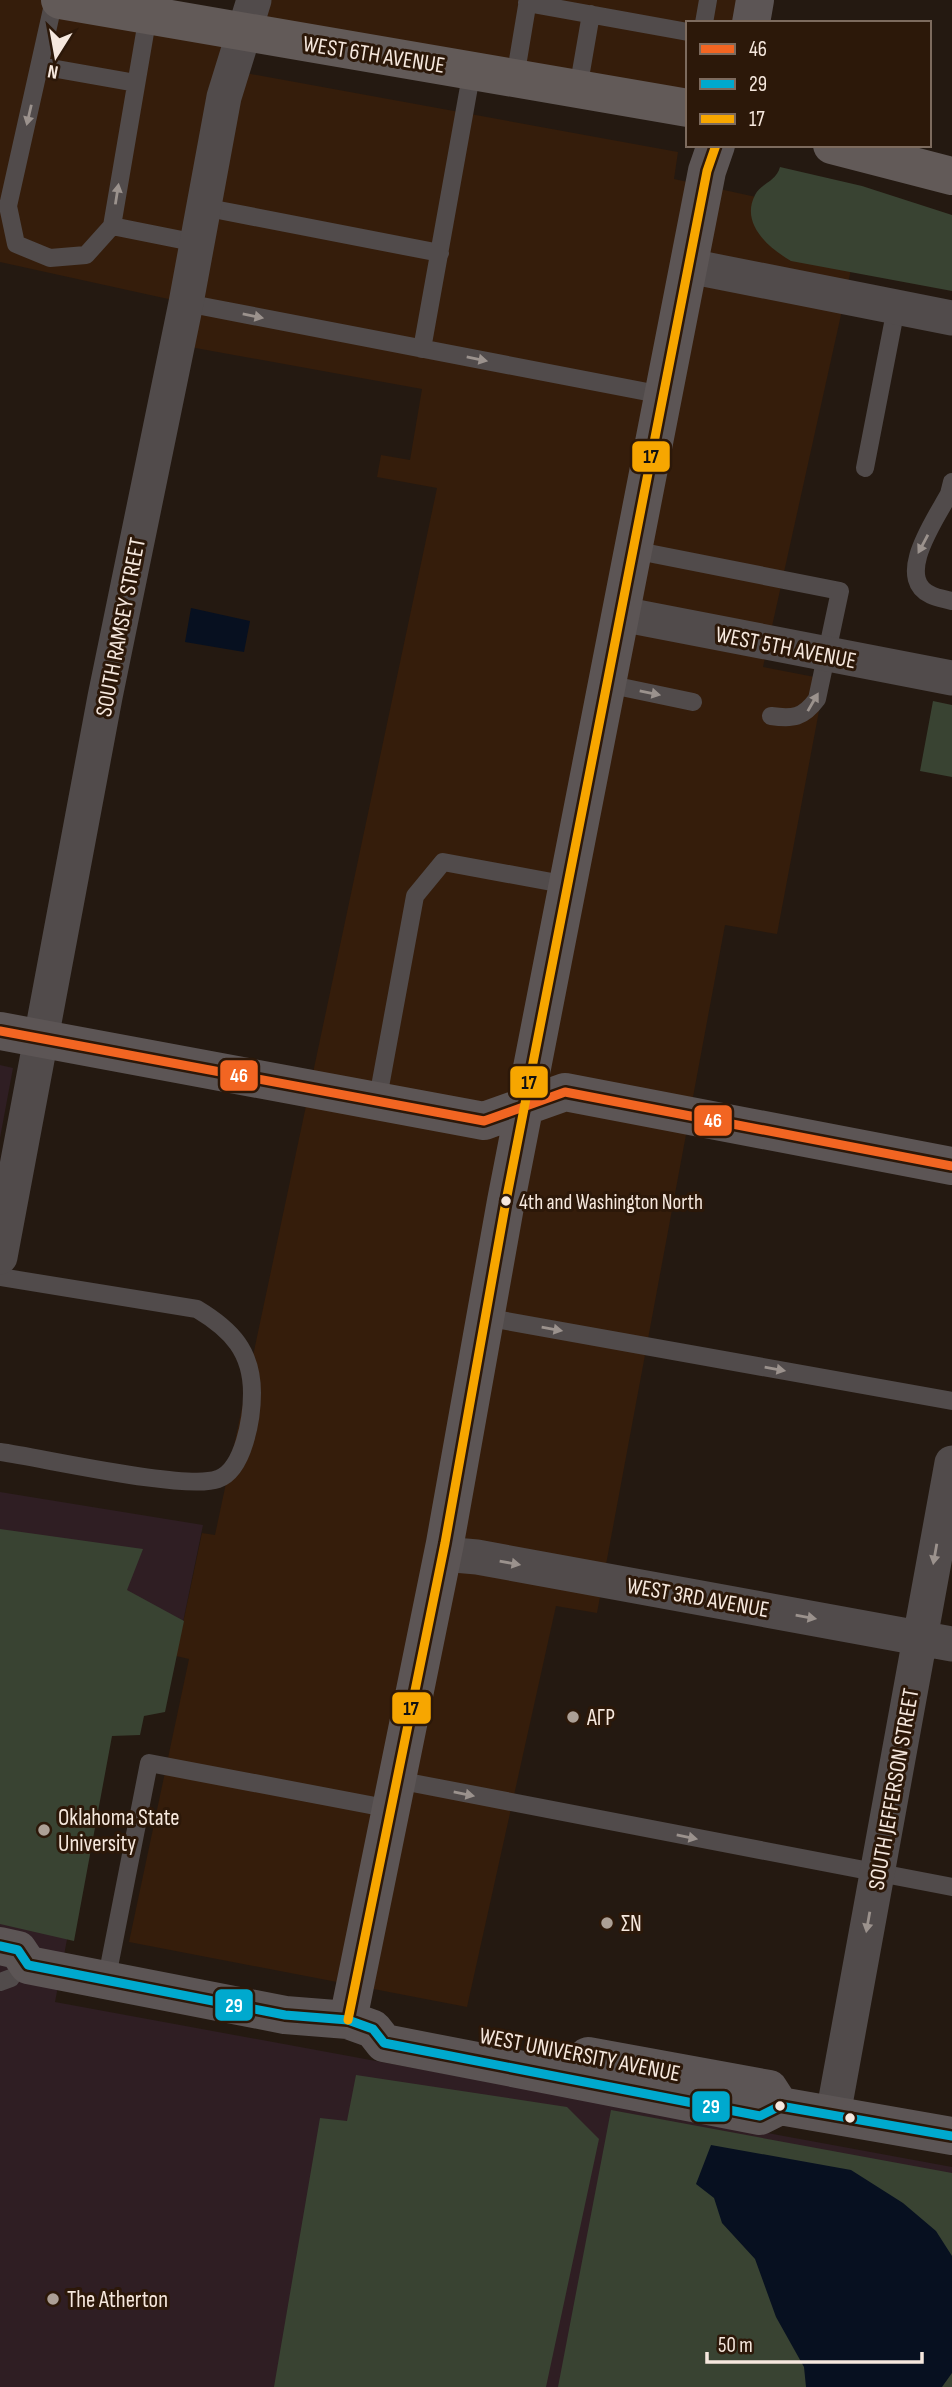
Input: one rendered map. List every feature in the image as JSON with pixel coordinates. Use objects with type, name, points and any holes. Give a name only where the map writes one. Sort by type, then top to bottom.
[{"type":"highway","name":"WEST 6TH AVENUE","points":[[61,0],[148,15],[249,16],[472,70],[686,108]]},
{"type":"highway","points":[[840,147],[952,176]]},
{"type":"street","points":[[751,21],[755,0]]},
{"type":"street","name":"SOUTH RAMSEY STREET","points":[[1,1246],[105,697],[186,303],[224,97],[249,16]]},
{"type":"street","points":[[361,2024],[394,1795],[443,1554],[484,1317],[707,171],[715,147]]},
{"type":"street","points":[[689,266],[952,318]]},
{"type":"street","name":"WEST 5TH AVENUE","points":[[621,614],[952,678]]},
{"type":"street","points":[[0,1031],[484,1121],[565,1092],[952,1166]]},
{"type":"street","name":"SOUTH JEFFERSON STREET","points":[[833,2115],[877,1874],[936,1641],[952,1462]]},
{"type":"street","name":"WEST 3RD AVENUE","points":[[443,1554],[490,1559],[936,1641]]},
{"type":"street","name":"WEST UNIVERSITY AVENUE","points":[[8,1970],[106,1982],[285,2015],[361,2024],[384,2043],[760,2116],[780,2106],[952,2136]]},
{"type":"lane","points":[[54,0],[8,206],[16,244],[50,258],[86,255],[112,226],[148,15]]},
{"type":"lane","points":[[704,21],[708,0]]},
{"type":"lane","points":[[515,78],[528,2],[686,32]]},
{"type":"lane","points":[[579,89],[592,15]]},
{"type":"lane","points":[[40,66],[136,83]]},
{"type":"lane","points":[[422,349],[472,70]]},
{"type":"lane","points":[[204,207],[440,253]]},
{"type":"lane","points":[[112,226],[197,243]]},
{"type":"lane","points":[[186,303],[663,395]]},
{"type":"lane","points":[[864,468],[896,308]]},
{"type":"lane","points":[[952,482],[949,494],[915,560],[917,581],[928,595],[952,601]]},
{"type":"lane","points":[[633,550],[840,591],[817,699],[807,712],[792,719],[771,716]]},
{"type":"lane","points":[[928,595],[952,589]]},
{"type":"lane","points":[[607,684],[693,702]]},
{"type":"lane","points":[[377,1103],[415,896],[443,862],[568,885]]},
{"type":"lane","points":[[0,1277],[197,1309],[217,1321],[239,1344],[252,1369],[252,1405],[241,1450],[233,1468],[220,1479],[202,1482],[156,1478],[0,1452]]},
{"type":"lane","points":[[484,1317],[952,1401]]},
{"type":"lane","points":[[106,1982],[149,1763],[394,1795],[952,1887]]},
{"type":"shaded area","points":[[0,0],[48,0],[233,34],[182,302],[0,262]]},
{"type":"shaded area","points":[[254,0],[750,0],[745,21],[686,21],[686,108],[247,30]]},
{"type":"shaded area","points":[[229,70],[678,152],[674,179],[862,220],[763,667],[825,679],[777,934],[725,925],[597,1613],[556,1606],[467,2007],[129,1942],[189,1659],[176,1656],[202,1533],[215,1535],[437,488],[377,477],[381,455],[410,460],[422,389],[179,345]]},
{"type":"shaded area","points":[[0,1065],[13,1068],[0,1138]]},
{"type":"shaded area","name":"Oklahoma State University","points":[[0,1492],[203,1525],[176,1656],[112,1705],[55,2002],[952,2167],[952,2387],[0,2387]]},
{"type":"green space","points":[[780,167],[862,186],[952,215],[952,291],[791,261],[783,256],[759,234],[751,216],[755,195],[775,176]]},
{"type":"green space","points":[[933,701],[952,705],[952,777],[920,771]]},
{"type":"green space","points":[[0,1529],[143,1549],[127,1590],[184,1621],[165,1712],[144,1716],[140,1735],[112,1736],[74,1941],[0,1924]]},
{"type":"green space","points":[[356,2075],[567,2107],[599,2139],[546,2387],[274,2387],[320,2118],[347,2121]]},
{"type":"green space","points":[[611,2110],[952,2173],[952,2387],[558,2387]]},
{"type":"water","points":[[191,608],[250,621],[244,652],[185,642]]},
{"type":"water","points":[[711,2145],[851,2170],[903,2203],[936,2231],[952,2256],[952,2373],[942,2387],[806,2387],[804,2367],[776,2317],[755,2259],[722,2223],[714,2198],[696,2184]]},
{"type":"transit line","name":"17","points":[[348,2020],[445,1543],[506,1201],[707,171],[715,147]]},
{"type":"transit line","name":"46","points":[[0,1031],[484,1121],[565,1092],[952,1166]]},
{"type":"transit line","name":"29","points":[[0,1946],[18,1950],[28,1965],[285,2015],[348,2020],[373,2029],[384,2043],[760,2116],[780,2106],[952,2136]]},
{"type":"place","name":"4th and Washington North","points":[[506,1201]]},
{"type":"place","name":"AΓP","points":[[573,1717]]},
{"type":"place","name":"Oklahoma State University","points":[[44,1830]]},
{"type":"place","name":"ΣN","points":[[607,1923]]},
{"type":"place","name":"The Atherton","points":[[53,2299]]}]
